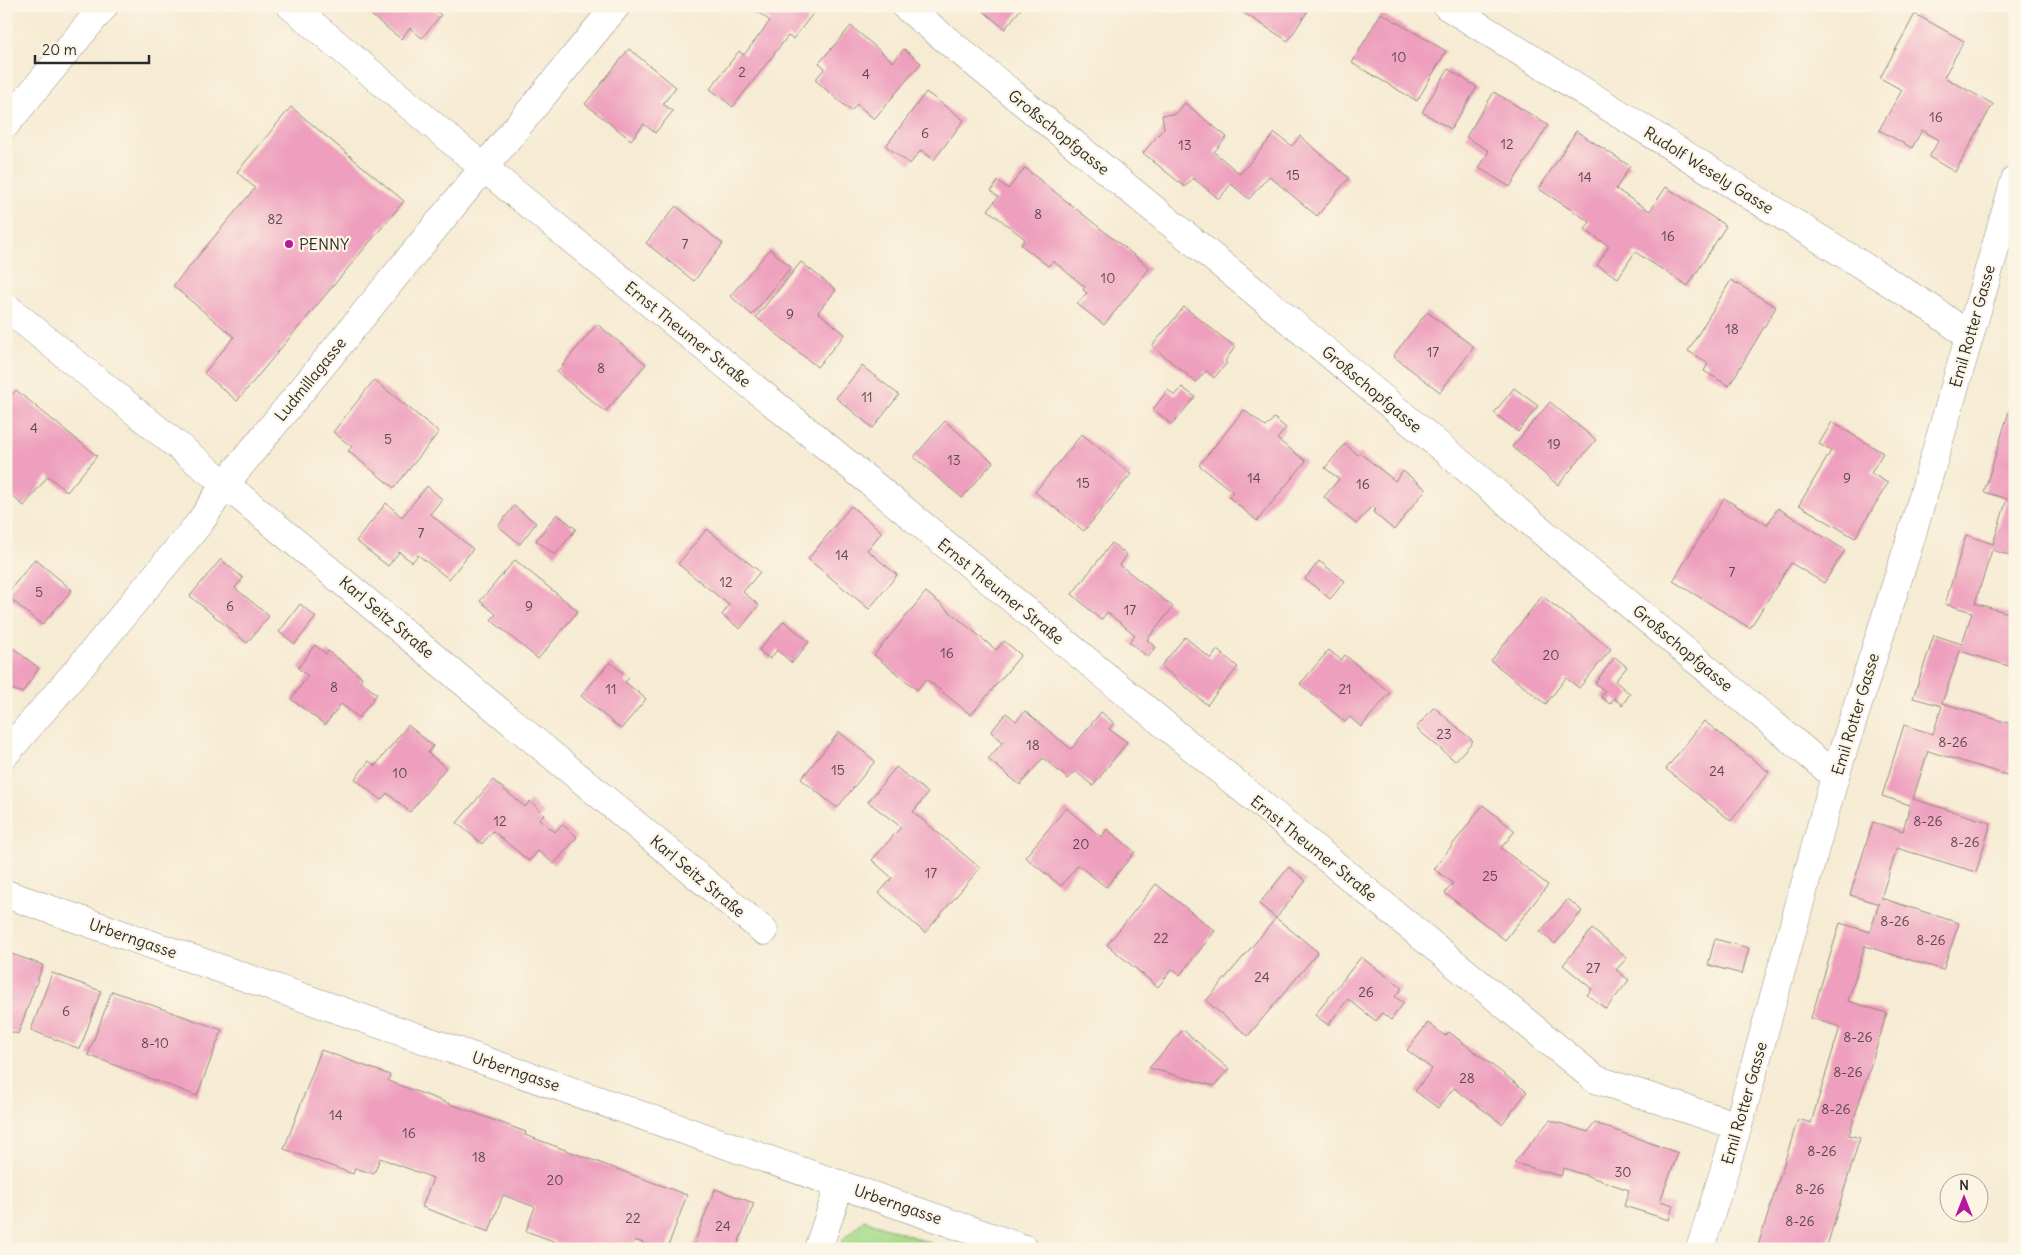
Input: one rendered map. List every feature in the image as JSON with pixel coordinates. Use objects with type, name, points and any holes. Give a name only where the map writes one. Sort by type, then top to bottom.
[{"type":"street","points":[[6,124],[104,6]]},
{"type":"street","name":"Ernst Theumer Straße","points":[[291,6],[484,168],[870,482],[1595,1079],[1738,1126]]},
{"type":"street","name":"Ludmillagasse","points":[[6,753],[194,528],[225,484],[616,6]]},
{"type":"street","name":"Großschopfgasse","points":[[905,6],[1254,291],[1835,776]]},
{"type":"street","name":"Rudolf Wesely Gasse","points":[[1447,6],[1932,309],[1969,336]]},
{"type":"street","name":"Emil Rotter Gasse","points":[[1700,1249],[1738,1126],[1835,776],[1909,544],[2015,180]]},
{"type":"street","name":"Karl Seitz Straße","points":[[6,307],[225,484],[764,931]]},
{"type":"street","name":"Urberngasse","points":[[6,894],[1025,1249]]},
{"type":"street","points":[[818,1249],[840,1184]]},
{"type":"green space","points":[[864,1220],[948,1249],[840,1249],[843,1239]]},
{"type":"building","points":[[370,6],[430,6],[441,15],[422,38],[410,28],[401,39],[366,11]]},
{"type":"building","points":[[750,6],[819,6],[793,39],[788,36],[733,107],[710,89],[739,51],[744,55],[770,21]]},
{"type":"building","points":[[977,6],[1023,6],[1005,29]]},
{"type":"building","points":[[1233,6],[1311,6],[1288,41]]},
{"type":"building","points":[[1381,13],[1446,51],[1417,101],[1352,63]]},
{"type":"building","points":[[1915,14],[1964,41],[1944,77],[1993,104],[1955,172],[1929,157],[1939,140],[1922,130],[1912,148],[1879,130],[1902,90],[1880,78]]},
{"type":"building","points":[[851,26],[893,62],[904,49],[921,63],[874,119],[857,104],[851,111],[815,80],[825,68],[819,63]]},
{"type":"building","points":[[629,49],[676,87],[663,104],[673,111],[655,133],[644,124],[631,140],[585,104]]},
{"type":"building","points":[[1448,69],[1477,87],[1451,129],[1422,112]]},
{"type":"building","points":[[926,92],[964,120],[934,160],[921,150],[910,164],[886,146]]},
{"type":"building","points":[[1494,92],[1548,125],[1510,187],[1479,168],[1489,151],[1466,137]]},
{"type":"building","points":[[1185,103],[1227,137],[1214,152],[1240,174],[1275,133],[1292,146],[1300,136],[1349,178],[1317,216],[1269,176],[1249,199],[1231,184],[1219,199],[1193,178],[1185,187],[1143,153],[1164,128],[1162,115],[1176,114]]},
{"type":"building","name":"PENNY","points":[[291,107],[404,201],[237,401],[204,373],[234,337],[173,286],[255,188],[237,172]]},
{"type":"building","points":[[1576,131],[1630,166],[1616,189],[1637,203],[1650,211],[1666,187],[1726,226],[1688,286],[1635,252],[1618,278],[1597,265],[1609,246],[1585,230],[1590,222],[1539,189]]},
{"type":"building","points":[[1025,168],[1150,268],[1104,325],[1077,304],[1087,293],[1083,290],[1085,287],[1053,261],[1048,266],[1021,245],[1025,239],[988,210],[998,197],[991,191],[998,181],[1008,189]]},
{"type":"building","points":[[676,206],[723,244],[694,281],[646,243]]},
{"type":"building","points":[[770,249],[791,267],[752,315],[730,296]]},
{"type":"building","points":[[801,262],[836,290],[818,312],[845,334],[817,367],[756,317]]},
{"type":"building","points":[[1731,280],[1776,307],[1729,386],[1704,371],[1708,363],[1688,351]]},
{"type":"building","points":[[1184,307],[1235,347],[1225,361],[1227,363],[1214,378],[1206,371],[1196,382],[1152,346]]},
{"type":"building","points":[[1427,312],[1474,347],[1440,392],[1393,356]]},
{"type":"building","points":[[597,324],[646,364],[605,412],[557,372]]},
{"type":"building","points":[[862,366],[899,395],[873,428],[836,398]]},
{"type":"building","points":[[374,380],[439,432],[394,488],[348,451],[352,447],[333,432]]},
{"type":"building","points":[[1182,387],[1195,397],[1172,425],[1153,409],[1168,390],[1175,396]]},
{"type":"building","points":[[1514,388],[1538,406],[1518,432],[1494,413]]},
{"type":"building","points":[[16,390],[97,456],[67,492],[48,476],[24,506],[6,491],[6,463],[11,457],[6,453],[6,402]]},
{"type":"building","points":[[2015,392],[2015,557],[1992,550],[1975,603],[2015,615],[2015,668],[1960,651],[1942,703],[2015,725],[2015,750],[2007,775],[1928,751],[1913,799],[1991,823],[1976,872],[1897,848],[1881,898],[1959,923],[1943,970],[1865,946],[1848,1001],[1887,1013],[1849,1135],[1860,1138],[1826,1249],[1757,1249],[1798,1119],[1811,1123],[1840,1027],[1811,1018],[1840,923],[1870,932],[1879,904],[1850,895],[1873,822],[1903,831],[1910,805],[1882,796],[1904,725],[1933,734],[1942,706],[1913,698],[1934,635],[1962,644],[1972,612],[1945,604],[1966,535],[1993,544],[2007,499],[1984,492]]},
{"type":"building","points":[[1550,402],[1596,440],[1558,485],[1512,447]]},
{"type":"building","points":[[1244,410],[1266,427],[1274,418],[1286,428],[1277,439],[1306,461],[1257,521],[1229,497],[1233,492],[1199,465]]},
{"type":"building","points":[[945,421],[993,462],[962,498],[914,457]]},
{"type":"building","points":[[1832,422],[1883,453],[1871,473],[1888,483],[1855,538],[1799,505],[1831,451],[1819,444]]},
{"type":"building","points":[[1082,434],[1131,474],[1084,531],[1035,492]]},
{"type":"building","points":[[1345,444],[1358,455],[1360,453],[1395,481],[1403,471],[1426,489],[1394,530],[1373,512],[1376,509],[1372,506],[1356,524],[1324,497],[1339,479],[1325,468]]},
{"type":"building","points":[[427,486],[442,499],[430,514],[473,549],[449,579],[418,555],[412,562],[399,552],[388,566],[356,541],[386,503],[402,517]]},
{"type":"building","points":[[1724,498],[1767,525],[1778,508],[1845,550],[1824,583],[1791,563],[1750,628],[1673,581]]},
{"type":"building","points":[[514,506],[536,523],[520,544],[498,526]]},
{"type":"building","points":[[851,506],[882,532],[867,550],[897,575],[869,609],[808,559]]},
{"type":"building","points":[[557,514],[576,529],[555,555],[536,540]]},
{"type":"building","points":[[707,529],[760,572],[743,592],[759,605],[740,629],[722,615],[729,605],[678,564]]},
{"type":"building","points":[[1112,543],[1127,555],[1120,565],[1173,607],[1147,640],[1156,647],[1148,657],[1129,642],[1135,635],[1107,612],[1101,620],[1072,594]]},
{"type":"building","points":[[35,559],[72,590],[42,625],[6,595]]},
{"type":"building","points":[[221,559],[243,578],[235,588],[269,616],[247,643],[190,596]]},
{"type":"building","points":[[515,560],[578,611],[538,659],[491,620],[496,614],[480,601]]},
{"type":"building","points":[[1319,561],[1345,581],[1330,599],[1305,579]]},
{"type":"building","points":[[926,592],[996,650],[1004,641],[1021,655],[971,715],[926,679],[917,690],[874,655]]},
{"type":"building","points":[[1542,596],[1611,649],[1579,688],[1566,678],[1546,704],[1491,661]]},
{"type":"building","points":[[300,604],[316,617],[295,644],[279,632]]},
{"type":"building","points":[[784,621],[809,642],[792,663],[777,650],[770,659],[759,650]]},
{"type":"building","points":[[1185,637],[1211,659],[1217,650],[1238,667],[1207,705],[1161,666]]},
{"type":"building","points":[[315,645],[326,654],[328,651],[362,677],[360,681],[377,694],[359,718],[341,704],[325,725],[291,699],[308,676],[298,668]]},
{"type":"building","points":[[13,648],[39,668],[22,693],[6,687],[6,657]]},
{"type":"building","points":[[1329,650],[1341,660],[1345,655],[1390,693],[1361,727],[1350,717],[1345,722],[1300,684]]},
{"type":"building","points":[[1615,657],[1627,667],[1615,681],[1630,694],[1622,705],[1614,698],[1610,704],[1601,697],[1605,691],[1595,683]]},
{"type":"building","points":[[610,662],[629,678],[625,682],[646,699],[621,729],[581,696]]},
{"type":"building","points":[[1434,707],[1473,741],[1455,761],[1416,728]]},
{"type":"building","points":[[1025,711],[1071,749],[1101,712],[1114,723],[1109,729],[1127,742],[1093,786],[1075,771],[1068,779],[1043,758],[1020,785],[988,759],[1003,742],[991,732],[1006,713],[1016,721]]},
{"type":"building","points":[[1704,721],[1769,772],[1731,821],[1666,769]]},
{"type":"building","points":[[408,725],[433,746],[428,753],[446,768],[410,812],[387,793],[381,800],[355,779],[369,761],[375,766]]},
{"type":"building","points":[[839,732],[875,761],[837,808],[801,779]]},
{"type":"building","points":[[896,767],[928,793],[913,812],[980,868],[925,933],[879,893],[892,878],[872,860],[901,827],[868,802]]},
{"type":"building","points":[[493,780],[525,807],[530,801],[544,814],[539,819],[555,832],[562,824],[577,837],[554,864],[538,851],[529,861],[493,831],[482,844],[457,823]]},
{"type":"building","points":[[1483,805],[1515,831],[1501,848],[1548,885],[1505,940],[1445,893],[1453,883],[1434,869]]},
{"type":"building","points":[[1066,808],[1101,837],[1107,829],[1135,852],[1106,887],[1078,865],[1061,886],[1025,857]]},
{"type":"building","points":[[1289,867],[1306,881],[1276,918],[1259,904]]},
{"type":"building","points":[[1156,884],[1215,931],[1180,975],[1172,969],[1158,987],[1107,945]]},
{"type":"building","points":[[1568,899],[1582,911],[1555,944],[1540,932]]},
{"type":"building","points":[[1276,918],[1318,952],[1248,1036],[1206,1001]]},
{"type":"building","points":[[1592,929],[1627,958],[1616,970],[1629,980],[1606,1009],[1587,995],[1592,989],[1563,965]]},
{"type":"building","points":[[1715,939],[1749,948],[1742,974],[1708,965]]},
{"type":"building","points":[[6,952],[43,965],[18,1034],[6,1030]]},
{"type":"building","points":[[1361,957],[1402,988],[1395,997],[1404,1003],[1391,1020],[1382,1013],[1376,1021],[1348,999],[1328,1025],[1315,1015]]},
{"type":"building","points":[[52,973],[101,991],[80,1049],[31,1030]]},
{"type":"building","points":[[112,991],[222,1030],[197,1096],[88,1055]]},
{"type":"building","points":[[1428,1023],[1445,1036],[1449,1032],[1527,1092],[1502,1124],[1454,1088],[1438,1108],[1415,1091],[1432,1069],[1407,1050]]},
{"type":"building","points":[[1183,1030],[1229,1069],[1214,1086],[1149,1068]]},
{"type":"building","points":[[321,1050],[390,1075],[388,1081],[526,1132],[525,1135],[687,1195],[667,1249],[659,1249],[635,1240],[632,1249],[575,1249],[526,1231],[535,1207],[503,1195],[489,1232],[422,1207],[433,1178],[380,1158],[374,1174],[355,1168],[353,1174],[284,1149]]},
{"type":"building","points":[[1550,1120],[1588,1132],[1595,1123],[1678,1153],[1660,1201],[1673,1205],[1669,1220],[1624,1206],[1629,1190],[1564,1168],[1561,1176],[1514,1163]]},
{"type":"building","points":[[715,1189],[754,1203],[736,1249],[692,1249]]},
{"type":"place","name":"PENNY","points":[[289,244]]}]
